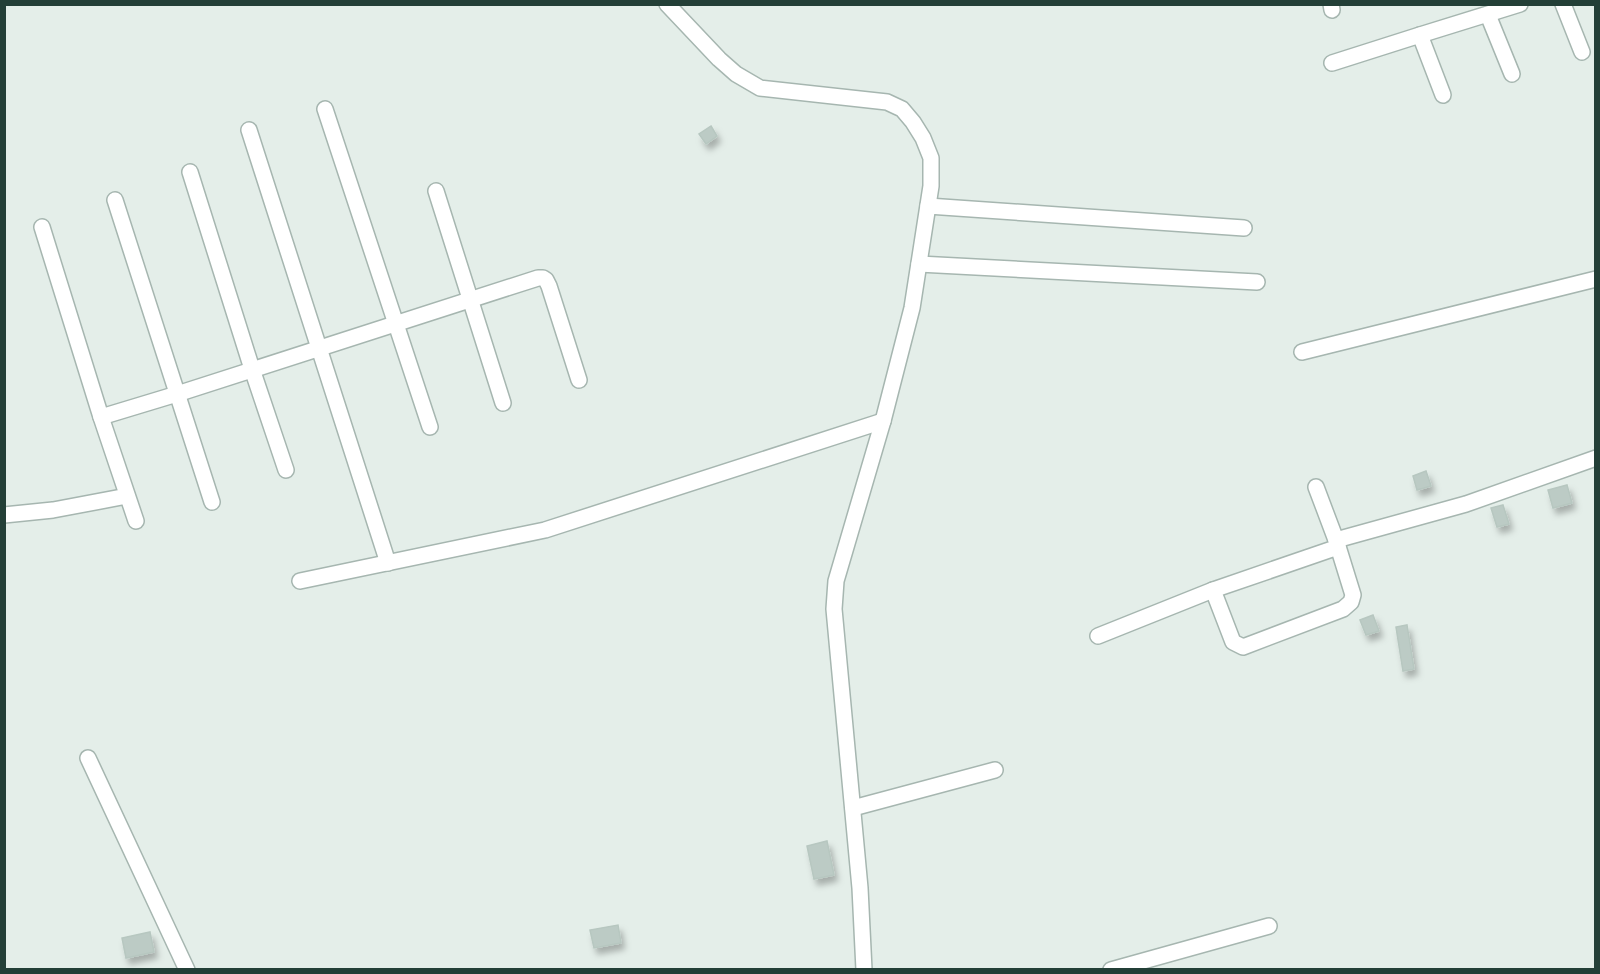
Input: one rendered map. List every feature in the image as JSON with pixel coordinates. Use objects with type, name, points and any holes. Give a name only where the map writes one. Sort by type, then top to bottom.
[{"type":"street","points":[[667,4],[718,59],[736,74],[760,88],[887,102],[902,109],[923,138],[931,158],[931,186],[912,308],[883,421],[836,581],[834,596],[860,888],[864,969]]},
{"type":"street","points":[[1332,63],[1520,4]]},
{"type":"street","points":[[1563,4],[1582,52]]},
{"type":"street","points":[[1488,15],[1512,74]]},
{"type":"street","points":[[1420,35],[1443,95]]},
{"type":"street","points":[[325,109],[430,428]]},
{"type":"street","points":[[249,130],[388,563]]},
{"type":"street","points":[[190,172],[286,470]]},
{"type":"street","points":[[436,191],[503,403]]},
{"type":"street","points":[[115,200],[212,502]]},
{"type":"street","points":[[928,206],[1244,228]]},
{"type":"street","points":[[42,227],[100,417],[136,521]]},
{"type":"street","points":[[919,264],[1257,282]]},
{"type":"street","points":[[100,417],[538,278],[546,280],[549,286],[579,380]]},
{"type":"street","points":[[1302,352],[1596,279]]},
{"type":"street","points":[[300,581],[545,530],[883,421]]},
{"type":"street","points":[[1098,636],[1337,544],[1466,504],[1596,458]]},
{"type":"street","points":[[1213,590],[1233,642],[1243,647],[1343,609],[1351,602],[1353,595],[1316,487]]},
{"type":"street","points":[[4,515],[53,510],[127,496]]},
{"type":"street","points":[[88,758],[187,969]]},
{"type":"street","points":[[853,808],[995,770]]},
{"type":"street","points":[[1111,969],[1269,926]]},
{"type":"building","points":[[711,126],[717,136],[706,144],[699,134]]},
{"type":"building","points":[[1426,471],[1431,486],[1417,490],[1413,476]]},
{"type":"building","points":[[1567,485],[1572,503],[1553,508],[1548,490]]},
{"type":"building","points":[[1503,505],[1509,524],[1497,527],[1491,508]]},
{"type":"building","points":[[1373,615],[1379,631],[1366,635],[1360,620]]},
{"type":"building","points":[[1407,625],[1414,669],[1403,671],[1396,627]]},
{"type":"building","points":[[827,841],[834,875],[814,879],[807,846]]},
{"type":"building","points":[[618,925],[621,943],[594,948],[590,930]]},
{"type":"building","points":[[150,932],[154,952],[126,958],[122,938]]}]
